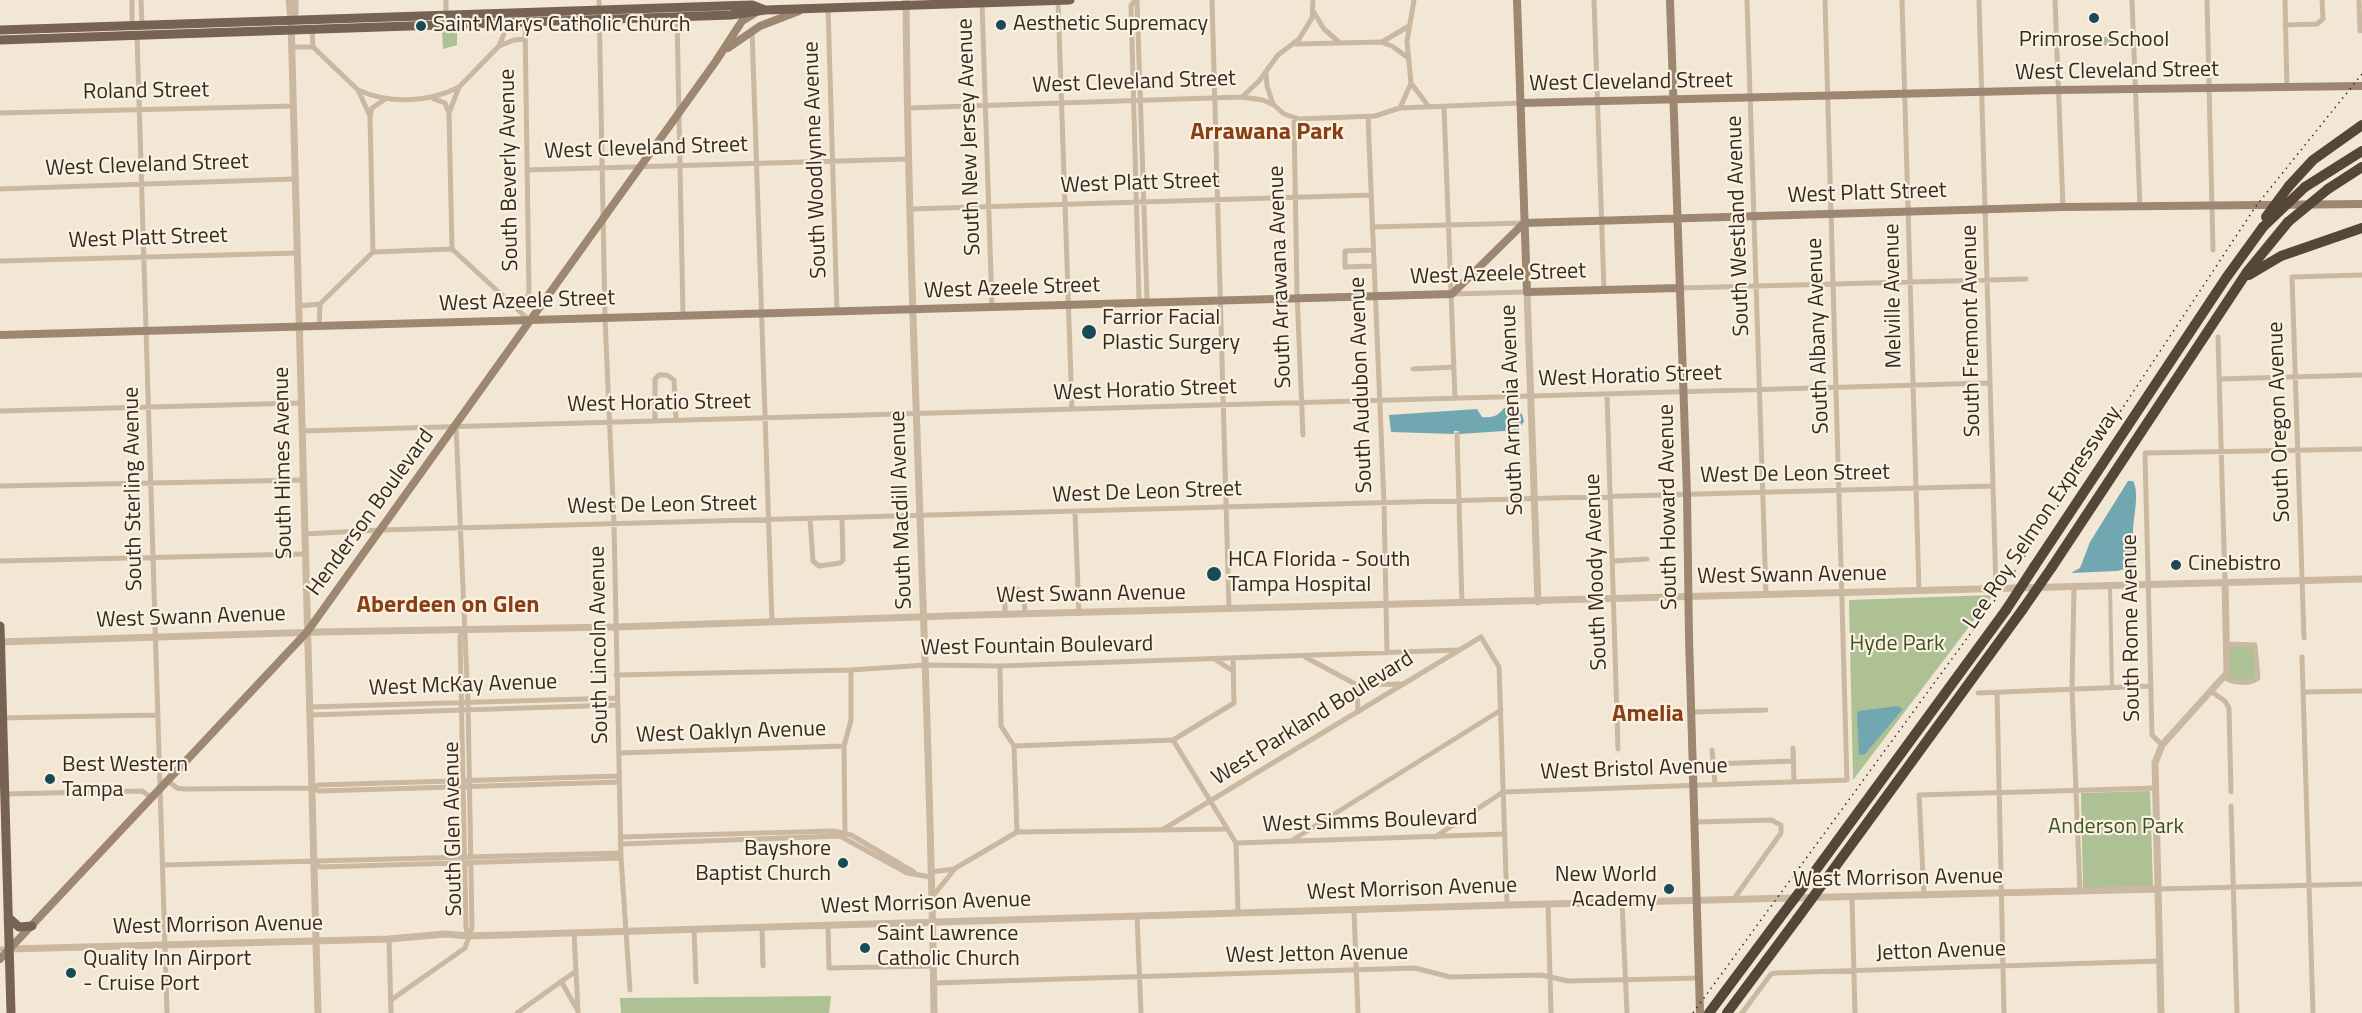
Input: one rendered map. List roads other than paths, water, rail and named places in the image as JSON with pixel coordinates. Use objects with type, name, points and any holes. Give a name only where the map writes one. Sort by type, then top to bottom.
[{"type":"highway","points":[[2260,229],[2289,186],[2313,160],[2362,125]]},
{"type":"highway","name":"Lee Roy Selmon Expressway","points":[[1709,1013],[2006,610],[2260,229],[2305,187],[2362,151]]},
{"type":"highway","name":"Lee Roy Selmon Expressway","points":[[1727,1013],[2024,609],[2264,250],[2288,222],[2328,189],[2362,167]]},
{"type":"highway","points":[[2240,283],[2276,258],[2362,228]]},
{"type":"main road","points":[[0,40],[137,35],[291,25],[446,20],[525,22],[600,10],[677,17],[906,3],[1070,0]]},
{"type":"main road","name":"South Armenia Avenue","points":[[1516,0],[1527,292]]},
{"type":"main road","name":"South Howard Avenue","points":[[1670,0],[1684,391],[1701,1013]]},
{"type":"main road","points":[[0,30],[187,23],[291,25],[312,29],[752,2],[765,10]]},
{"type":"main road","name":"Henderson Boulevard","points":[[724,50],[752,30],[807,8]]},
{"type":"main road","name":"Henderson Boulevard","points":[[0,959],[5,949],[32,926],[307,632],[641,167],[742,21],[765,10]]},
{"type":"main road","points":[[137,35],[146,29],[178,28],[187,23]]},
{"type":"main road","points":[[89,37],[98,32],[128,31],[137,25]]},
{"type":"main road","name":"West Cleveland Street","points":[[1521,103],[2058,90],[2362,86]]},
{"type":"main road","name":"West Platt Street","points":[[1524,223],[2063,207],[2362,204]]},
{"type":"main road","points":[[1452,294],[1524,223]]},
{"type":"main road","name":"West Azeele Street","points":[[1527,292],[1680,288]]},
{"type":"main road","name":"West Azeele Street","points":[[0,335],[1452,294]]},
{"type":"main road","points":[[0,626],[2,774],[5,794],[8,917],[5,949],[10,983],[11,1013]]},
{"type":"main road","points":[[8,917],[19,927],[32,926]]},
{"type":"main road","points":[[0,973],[10,983]]},
{"type":"street","points":[[132,0],[137,25]]},
{"type":"street","points":[[137,25],[141,0]]},
{"type":"street","points":[[289,0],[291,25]]},
{"type":"street","points":[[291,25],[296,13],[295,0]]},
{"type":"street","points":[[446,0],[446,20]]},
{"type":"street","points":[[1058,0],[1072,409]]},
{"type":"street","points":[[1136,0],[1131,6],[1138,101],[1144,202],[1148,298],[1144,303],[1139,298],[1138,101]]},
{"type":"street","points":[[1212,0],[1229,609]]},
{"type":"street","points":[[1242,97],[1266,73],[1278,55],[1296,44],[1309,24],[1313,11],[1313,0]]},
{"type":"street","points":[[1400,108],[1410,84],[1407,57],[1414,0]]},
{"type":"street","points":[[1593,0],[1604,290]]},
{"type":"street","name":"South Westland Avenue","points":[[1747,0],[1766,595]]},
{"type":"street","name":"South Albany Avenue","points":[[1825,0],[1847,780]]},
{"type":"street","name":"Melville Avenue","points":[[1902,0],[1920,591]]},
{"type":"street","name":"South Fremont Avenue","points":[[1978,0],[1996,589]]},
{"type":"street","points":[[2055,0],[2063,207]]},
{"type":"street","points":[[2132,0],[2140,208]]},
{"type":"street","points":[[2207,0],[2213,250]]},
{"type":"street","points":[[2285,0],[2287,88]]},
{"type":"street","points":[[2285,25],[2317,24],[2323,19],[2322,0]]},
{"type":"street","points":[[2359,0],[2360,31]]},
{"type":"street","name":"South New Jersey Avenue","points":[[982,1],[992,307]]},
{"type":"street","name":"South Macdill Avenue","points":[[906,3],[916,414],[934,922],[934,1013]]},
{"type":"street","name":"South Woodlynne Avenue","points":[[828,7],[837,312]]},
{"type":"street","name":"South Lincoln Avenue","points":[[600,10],[605,318],[614,524],[620,840],[630,990]]},
{"type":"street","points":[[1313,11],[1324,29],[1340,43]]},
{"type":"street","points":[[677,17],[683,316]]},
{"type":"street","name":"South Beverly Avenue","points":[[509,302],[522,301],[529,295],[525,22]]},
{"type":"street","points":[[500,46],[504,34],[503,23]]},
{"type":"street","name":"South Himes Avenue","points":[[291,25],[318,1013]]},
{"type":"street","points":[[1381,42],[1409,26]]},
{"type":"street","points":[[312,29],[313,47],[358,90],[370,116]]},
{"type":"street","points":[[752,30],[772,622]]},
{"type":"street","name":"South Sterling Avenue","points":[[137,35],[167,1013]]},
{"type":"street","points":[[358,90],[384,99],[433,98],[459,87],[500,46],[514,40],[525,39]]},
{"type":"street","points":[[1296,44],[1381,42],[1397,49],[1407,57]]},
{"type":"street","points":[[291,47],[313,47]]},
{"type":"street","points":[[1266,73],[1267,86],[1274,105]]},
{"type":"street","points":[[1410,84],[1429,107]]},
{"type":"street","points":[[449,113],[459,87]]},
{"type":"street","name":"West Cleveland Street","points":[[908,108],[1242,97],[1263,100],[1294,118],[1368,117],[1386,114],[1400,108],[1521,103]]},
{"type":"street","points":[[433,98],[445,103],[449,113],[452,249]]},
{"type":"street","points":[[373,252],[370,116],[372,108],[384,99]]},
{"type":"street","name":"Roland Street","points":[[0,113],[293,106]]},
{"type":"street","points":[[1444,107],[1455,398]]},
{"type":"street","name":"South Audubon Avenue","points":[[1368,117],[1384,503],[1387,653]]},
{"type":"street","name":"South Arrawana Avenue","points":[[1294,118],[1303,435]]},
{"type":"street","name":"West Cleveland Street","points":[[527,170],[909,159]]},
{"type":"street","name":"West Cleveland Street","points":[[0,189],[294,179]]},
{"type":"street","name":"West Platt Street","points":[[911,209],[1371,195]]},
{"type":"street","name":"West Platt Street","points":[[1372,227],[1524,223]]},
{"type":"street","points":[[298,306],[320,304],[373,252],[452,249],[529,320]]},
{"type":"street","points":[[1373,250],[1345,251],[1345,267],[1374,266]]},
{"type":"street","name":"West Platt Street","points":[[0,261],[297,253]]},
{"type":"street","name":"South Oregon Avenue","points":[[2304,638],[2292,277],[2362,275]]},
{"type":"street","name":"West Azeele Street","points":[[1680,288],[2026,279]]},
{"type":"street","name":"West Azeele Street","points":[[1452,294],[1527,292]]},
{"type":"street","name":"South Armenia Avenue","points":[[1527,292],[1538,602]]},
{"type":"street","points":[[319,326],[320,304]]},
{"type":"street","points":[[2162,745],[2225,678],[2228,668],[2218,337]]},
{"type":"street","points":[[1413,369],[1454,367]]},
{"type":"street","points":[[655,421],[655,379],[659,375],[667,375],[674,381],[676,420]]},
{"type":"street","points":[[2220,379],[2362,375]]},
{"type":"street","name":"West Horatio Street","points":[[301,431],[1989,383]]},
{"type":"street","name":"South Moody Avenue","points":[[1607,394],[1614,561],[1618,749]]},
{"type":"street","points":[[0,411],[301,403]]},
{"type":"street","name":"South Glen Avenue","points":[[456,426],[468,706],[466,783],[472,928],[466,936]]},
{"type":"street","points":[[1457,434],[1462,603]]},
{"type":"street","points":[[2222,451],[2362,449]]},
{"type":"street","name":"South Rome Avenue","points":[[2161,1013],[2155,763],[2162,745],[2152,735],[2145,453],[2222,451]]},
{"type":"street","points":[[0,486],[303,480]]},
{"type":"street","name":"West De Leon Street","points":[[304,534],[1992,486]]},
{"type":"street","points":[[1076,512],[1079,614]]},
{"type":"street","points":[[810,519],[813,561],[819,566],[840,564],[843,560],[842,518]]},
{"type":"street","points":[[0,561],[304,554]]},
{"type":"street","points":[[1614,561],[1647,559]]},
{"type":"street","name":"West Swann Avenue","points":[[0,642],[307,632],[616,627],[2362,579]]},
{"type":"street","points":[[2110,586],[2112,687]]},
{"type":"street","points":[[2074,587],[2072,689],[2080,892]]},
{"type":"street","points":[[1005,615],[1005,592],[1015,588],[1021,590],[1024,596],[1025,614]]},
{"type":"street","name":"South Glen Avenue","points":[[464,630],[460,636],[460,707],[466,783]]},
{"type":"street","name":"West Parkland Boulevard","points":[[1162,830],[1481,637],[1499,667],[1501,710]]},
{"type":"street","points":[[2225,678],[2231,682],[2254,681],[2258,678],[2255,645],[2227,644]]},
{"type":"street","name":"West Fountain Boulevard","points":[[616,675],[851,670],[926,665],[1000,666],[1458,650]]},
{"type":"street","points":[[1303,656],[1357,685],[1402,684]]},
{"type":"street","points":[[2302,657],[2313,1013]]},
{"type":"street","points":[[1014,747],[1173,740],[1234,703],[1233,658]]},
{"type":"street","points":[[1215,659],[1233,671]]},
{"type":"street","points":[[1000,666],[1001,726],[1014,747],[1017,832]]},
{"type":"street","points":[[845,835],[844,746],[851,720],[851,670]]},
{"type":"street","points":[[1357,685],[1358,712]]},
{"type":"street","points":[[1978,693],[2151,686]]},
{"type":"street","points":[[2304,693],[2362,691]]},
{"type":"street","points":[[1997,692],[2004,1013]]},
{"type":"street","points":[[2212,692],[2225,701],[2229,708],[2231,792]]},
{"type":"street","name":"West McKay Avenue","points":[[310,711],[617,702]]},
{"type":"street","points":[[1501,710],[1507,905]]},
{"type":"street","points":[[1291,842],[1501,710]]},
{"type":"street","points":[[1692,712],[1766,710]]},
{"type":"street","points":[[1,718],[158,715]]},
{"type":"street","points":[[1173,740],[1236,843],[1238,913]]},
{"type":"street","name":"West Oaklyn Avenue","points":[[619,753],[844,746]]},
{"type":"street","points":[[1793,748],[1794,781]]},
{"type":"street","points":[[1712,750],[1715,784]]},
{"type":"street","points":[[1713,764],[1793,761]]},
{"type":"street","points":[[168,781],[177,788],[206,789],[619,779]]},
{"type":"street","name":"West Bristol Avenue","points":[[1503,792],[1847,780]]},
{"type":"street","points":[[1924,896],[1919,795],[2155,788]]},
{"type":"street","points":[[5,794],[144,791],[152,798]]},
{"type":"street","points":[[1435,837],[1503,792]]},
{"type":"street","points":[[2231,806],[2237,1013]]},
{"type":"street","points":[[1696,822],[1771,820],[1781,825],[1781,832],[1733,900]]},
{"type":"street","name":"West Parkland Boulevard","points":[[620,840],[824,831],[845,835],[918,875],[954,869],[1017,832],[1226,829]]},
{"type":"street","name":"West Simms Boulevard","points":[[1236,843],[1505,834]]},
{"type":"street","points":[[163,865],[315,863],[320,867],[621,856]]},
{"type":"street","name":"West Parkland Boulevard","points":[[932,897],[954,869]]},
{"type":"street","name":"West Morrison Avenue","points":[[5,949],[315,942],[445,934],[466,936],[1507,905],[2362,884]]},
{"type":"street","points":[[1852,898],[1855,1013]]},
{"type":"street","points":[[1622,903],[1627,1013]]},
{"type":"street","points":[[1548,904],[1551,1013]]},
{"type":"street","points":[[1354,910],[1358,1013]]},
{"type":"street","points":[[1137,916],[1141,1013]]},
{"type":"street","points":[[828,925],[829,968],[933,966]]},
{"type":"street","points":[[762,927],[764,966]]},
{"type":"street","points":[[694,929],[696,982]]},
{"type":"street","points":[[574,932],[578,1012]]},
{"type":"street","points":[[391,1000],[465,948],[466,936]]},
{"type":"street","points":[[389,939],[391,1013]]},
{"type":"street","name":"Jetton Avenue","points":[[1742,1013],[1771,974],[2160,962]]},
{"type":"street","name":"West Jetton Avenue","points":[[934,983],[1415,968],[1450,977],[1541,975],[1568,981],[1700,978]]},
{"type":"street","points":[[517,1013],[576,971]]},
{"type":"street","points":[[561,981],[578,1012]]},
{"type":"water","points":[[1515,407],[1522,414],[1524,421],[1519,430],[1459,434],[1459,431],[1454,431],[1454,434],[1391,432],[1389,415],[1477,409],[1482,417],[1489,417],[1497,415],[1504,408]]},
{"type":"water","points":[[2128,481],[2133,481],[2136,492],[2133,567],[2117,571],[2071,573],[2080,568],[2090,542]]},
{"type":"water","points":[[1898,706],[1903,709],[1865,754],[1859,755],[1857,714],[1859,711]]},
{"type":"railway","points":[[1693,1013],[2003,589],[2256,206],[2362,74]]},
{"type":"place","name":"Primrose School","points":[[2094,18]]},
{"type":"place","name":"Aesthetic Supremacy","points":[[1001,25]]},
{"type":"place","name":"Saint Marys Catholic Church","points":[[421,26]]},
{"type":"place","name":"Farrior Facial Plastic Surgery","points":[[1089,332]]},
{"type":"place","name":"Cinebistro","points":[[2176,565]]},
{"type":"place","name":"HCA Florida - South Tampa Hospital","points":[[1214,574]]},
{"type":"place","name":"Best Western Tampa","points":[[50,779]]},
{"type":"place","name":"Bayshore Baptist Church","points":[[843,863]]},
{"type":"place","name":"New World Academy","points":[[1669,889]]},
{"type":"place","name":"Saint Lawrence Catholic Church","points":[[865,948]]},
{"type":"place","name":"Quality Inn Airport - Cruise Port","points":[[71,973]]},
{"type":"district","name":"Arrawana Park","points":[[1267,133]]},
{"type":"district","name":"Aberdeen on Glen","points":[[448,606]]},
{"type":"district","name":"Amelia","points":[[1648,715]]},
{"type":"park label","name":"Hyde Park","points":[[1897,645]]},
{"type":"park label","name":"Anderson Park","points":[[2116,828]]}]
